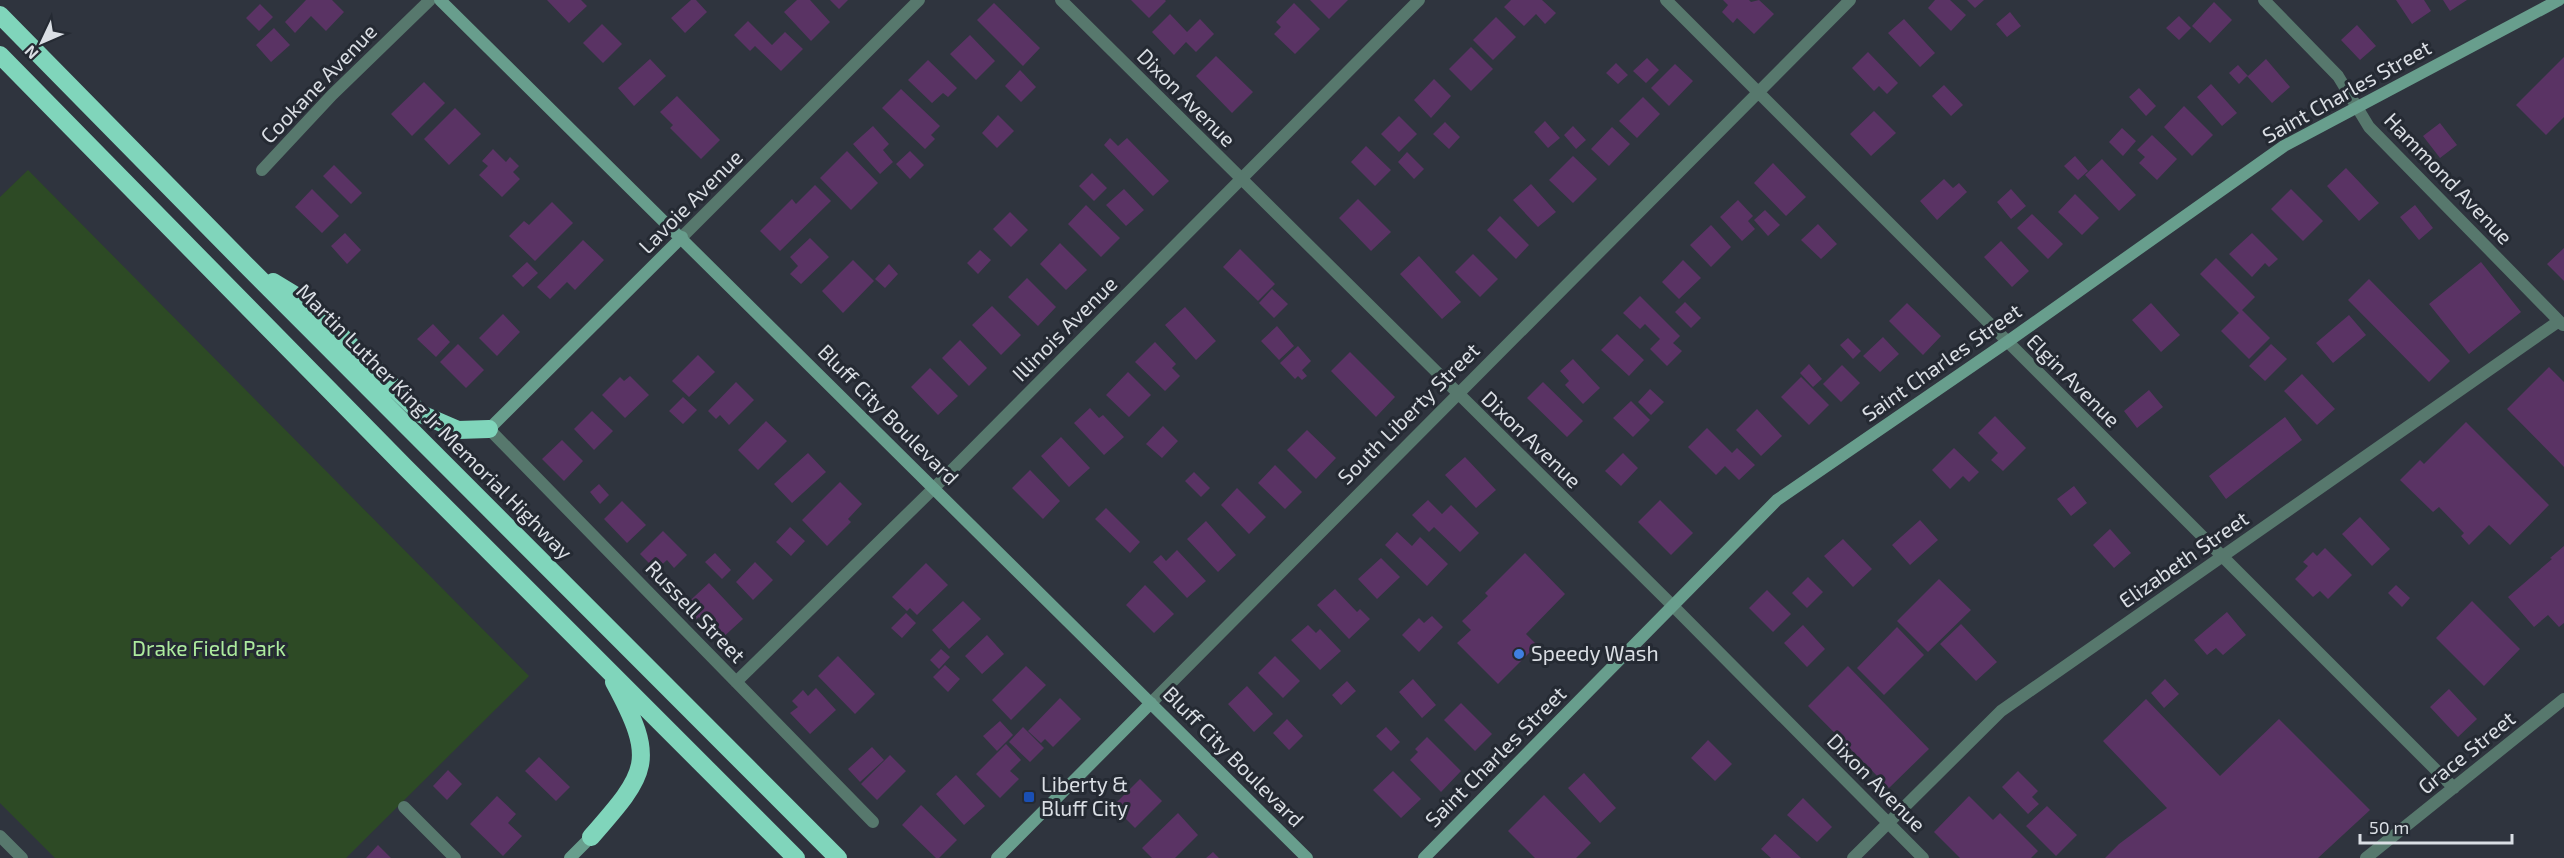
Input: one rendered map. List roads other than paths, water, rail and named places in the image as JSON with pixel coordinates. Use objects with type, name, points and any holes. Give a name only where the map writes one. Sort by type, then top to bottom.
[{"type":"highway","name":"Martin Luther King Jr Memorial Highway","points":[[0,15],[838,858]]},
{"type":"highway","points":[[0,54],[405,467],[796,858]]},
{"type":"highway","points":[[245,264],[306,302],[421,414],[458,430],[489,429]]},
{"type":"highway","points":[[591,837],[628,794],[639,773],[642,760],[636,724],[605,665]]},
{"type":"main road","name":"Bluff City Boulevard","points":[[440,0],[1307,858]]},
{"type":"main road","name":"Saint Charles Street","points":[[1424,858],[1777,500],[2007,342],[2284,146],[2559,0]]},
{"type":"main road","name":"Lavoie Avenue","points":[[489,429],[682,237]]},
{"type":"main road","name":"South Liberty Street","points":[[997,858],[1151,703]]},
{"type":"main road","points":[[570,858],[591,837]]},
{"type":"street","name":"Cookane Avenue","points":[[262,170],[332,95],[430,0]]},
{"type":"street","name":"Lavoie Avenue","points":[[682,237],[919,0]]},
{"type":"street","name":"Dixon Avenue","points":[[1061,0],[1456,394],[1673,606],[1923,858]]},
{"type":"street","name":"Illinois Avenue","points":[[736,682],[934,488],[1419,0]]},
{"type":"street","name":"Elgin Avenue","points":[[1666,0],[2454,788]]},
{"type":"street","name":"South Liberty Street","points":[[1151,703],[1850,0]]},
{"type":"street","name":"Hammond Avenue","points":[[2264,0],[2338,76],[2369,127],[2561,323]]},
{"type":"street","name":"Elizabeth Street","points":[[1853,858],[2001,711],[2561,323]]},
{"type":"street","name":"Russell Street","points":[[489,429],[873,822]]},
{"type":"street","name":"Grace Street","points":[[2366,858],[2564,699]]},
{"type":"street","points":[[404,807],[455,858]]},
{"type":"street","points":[[0,836],[22,858]]},
{"type":"place","name":"Speedy Wash","points":[[1519,654]]},
{"type":"place","name":"Liberty & Bluff City","points":[[1029,797]]},
{"type":"park label","name":"Drake Field Park","points":[[209,649]]}]
